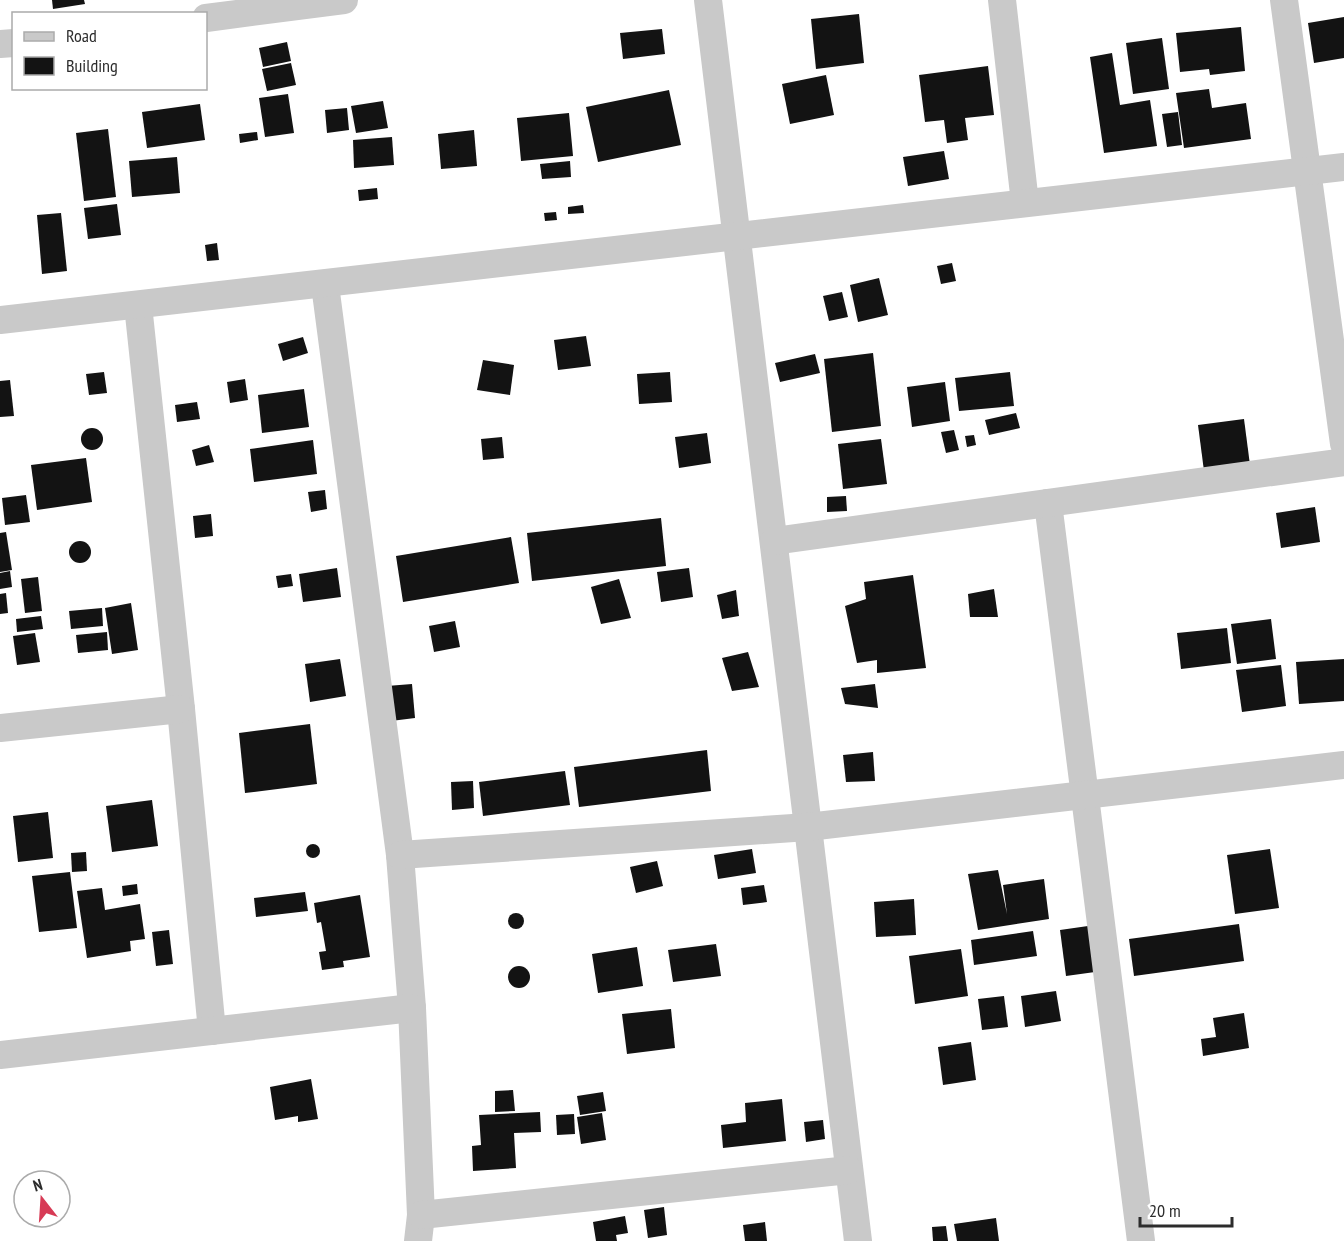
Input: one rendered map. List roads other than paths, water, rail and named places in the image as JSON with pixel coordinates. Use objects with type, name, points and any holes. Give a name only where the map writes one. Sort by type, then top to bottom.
[{"type":"street","points":[[207,18],[344,0]]},
{"type":"street","points":[[708,0],[858,1241]]},
{"type":"street","points":[[1002,0],[1025,203]]},
{"type":"street","points":[[1284,0],[1344,444]]},
{"type":"street","points":[[0,320],[324,285],[1344,167]]},
{"type":"street","points":[[324,285],[400,855],[412,1008],[420,1228],[849,1170]]},
{"type":"street","points":[[138,305],[182,710],[212,1031]]},
{"type":"street","points":[[774,541],[1344,462]]},
{"type":"street","points":[[1048,503],[1141,1241]]},
{"type":"street","points":[[0,728],[182,710]]},
{"type":"street","points":[[400,855],[808,827],[1344,765]]},
{"type":"street","points":[[0,1055],[412,1008]]}]
